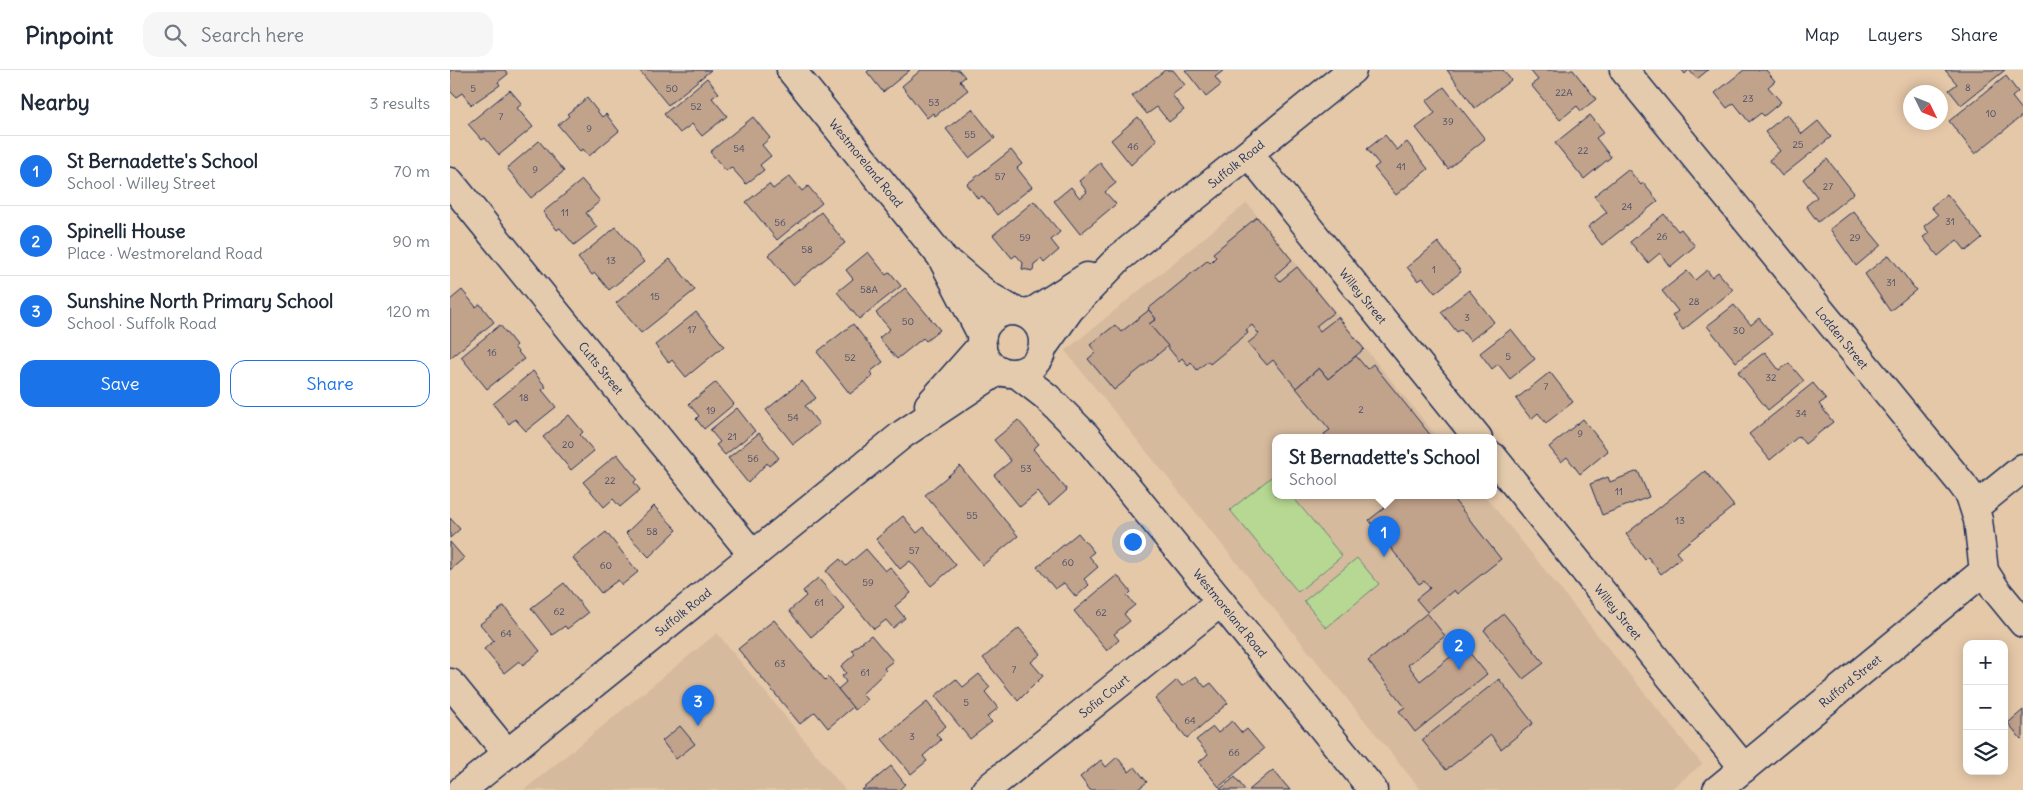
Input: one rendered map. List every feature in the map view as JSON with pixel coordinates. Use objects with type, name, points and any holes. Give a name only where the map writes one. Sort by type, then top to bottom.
[{"type":"street","name":"Westmoreland Road","points":[[791,70],[941,256],[987,295],[1019,312]]},
{"type":"street","name":"Suffolk Road","points":[[1019,312],[1034,311],[1119,258],[1352,70]]},
{"type":"street","name":"Lodden Street","points":[[1624,70],[1962,484],[1975,506],[1981,534],[1984,571]]},
{"type":"street","name":"Willey Street","points":[[1248,154],[1475,434]]},
{"type":"street","name":"Cutts Street","points":[[450,182],[753,555]]},
{"type":"street","name":"Westmoreland Road","points":[[941,256],[982,340]]},
{"type":"street","name":"Suffolk Road","points":[[1042,352],[1070,309],[1119,258]]},
{"type":"street","points":[[1019,312],[1033,318],[1040,327],[1043,336],[1042,352],[1026,370],[1008,372],[990,364],[982,340],[986,325],[994,318],[1003,313],[1019,312]]},
{"type":"street","name":"Suffolk Road","points":[[903,434],[982,340]]},
{"type":"street","name":"Westmoreland Road","points":[[1042,352],[1086,436]]},
{"type":"street","name":"Westmoreland Road","points":[[1008,372],[1047,397],[1086,436],[1373,790]]},
{"type":"street","name":"Suffolk Road","points":[[462,790],[903,434],[1008,372]]},
{"type":"street","name":"Willey Street","points":[[1497,462],[1744,768]]},
{"type":"street","points":[[1975,506],[2023,468]]},
{"type":"street","points":[[1984,571],[2023,623]]},
{"type":"street","name":"Rufford Street","points":[[1717,790],[1984,571]]},
{"type":"street","name":"Sofia Court","points":[[986,790],[1221,602]]},
{"type":"street","points":[[450,683],[507,753]]},
{"type":"shaded area","points":[[1247,203],[1435,434],[1272,434],[1272,499],[1487,499],[1702,764],[1670,790],[1421,790],[1065,351]]},
{"type":"shaded area","points":[[717,633],[845,790],[524,790]]},
{"type":"green space","points":[[1272,476],[1272,499],[1294,499],[1342,556],[1298,592],[1230,510]]},
{"type":"green space","points":[[1357,558],[1379,584],[1326,628],[1304,601]]},
{"type":"building","points":[[450,70],[505,70],[508,74],[498,82],[500,85],[471,105],[462,93],[456,97],[450,91]]},
{"type":"building","points":[[639,70],[711,70],[668,105]]},
{"type":"building","points":[[869,70],[910,70],[883,92],[867,72]]},
{"type":"building","points":[[921,70],[959,70],[965,77],[960,81],[968,90],[935,116],[933,113],[927,118],[902,86]]},
{"type":"building","points":[[1165,70],[1173,70],[1185,85],[1172,95],[1184,110],[1169,122],[1157,107],[1147,114],[1132,96]]},
{"type":"building","points":[[1185,70],[1224,70],[1215,77],[1221,85],[1206,97]]},
{"type":"building","points":[[1447,70],[1503,70],[1511,80],[1475,108]]},
{"type":"building","points":[[1530,70],[1573,70],[1596,99],[1581,111],[1577,106],[1560,120],[1531,85],[1538,80]]},
{"type":"building","points":[[1689,70],[1708,70],[1697,79]]},
{"type":"building","points":[[1744,70],[1766,70],[1775,81],[1768,87],[1781,102],[1764,116],[1761,113],[1749,122],[1734,103],[1727,108],[1715,93]]},
{"type":"building","points":[[1945,70],[2005,70],[1961,105],[1949,90],[1957,84]]},
{"type":"building","points":[[2006,76],[2018,92],[2012,97],[2023,111],[2023,115],[1975,154],[1949,121]]},
{"type":"building","points":[[707,78],[719,93],[712,98],[727,116],[702,136],[692,124],[680,133],[664,114]]},
{"type":"building","points":[[1444,87],[1485,139],[1448,169],[1416,128],[1435,113],[1426,101]]},
{"type":"building","points":[[510,90],[522,104],[517,108],[533,127],[499,155],[485,138],[482,140],[468,124]]},
{"type":"building","points":[[587,98],[602,117],[606,114],[619,131],[589,156],[583,149],[580,151],[558,125],[569,116],[567,114]]},
{"type":"building","points":[[972,109],[995,138],[969,158],[946,129]]},
{"type":"building","points":[[1787,114],[1802,134],[1818,121],[1831,137],[1782,176],[1769,160],[1780,151],[1765,132]]},
{"type":"building","points":[[1590,115],[1604,132],[1596,138],[1611,157],[1584,179],[1555,143]]},
{"type":"building","points":[[753,117],[770,138],[762,145],[771,156],[760,165],[764,170],[746,184],[731,167],[726,171],[710,152]]},
{"type":"building","points":[[1138,117],[1157,140],[1131,165],[1111,140]]},
{"type":"building","points":[[1385,135],[1397,150],[1407,142],[1428,169],[1396,195],[1374,168],[1379,164],[1367,149]]},
{"type":"building","points":[[539,141],[564,171],[531,198],[507,168]]},
{"type":"building","points":[[1011,150],[1022,164],[1017,168],[1032,187],[997,215],[982,196],[978,199],[967,184]]},
{"type":"building","points":[[1827,159],[1854,193],[1818,222],[1806,206],[1817,197],[1803,179]]},
{"type":"building","points":[[1100,163],[1116,183],[1105,192],[1116,204],[1080,234],[1054,201],[1071,187],[1080,198],[1087,192],[1079,181]]},
{"type":"building","points":[[1628,169],[1658,201],[1602,245],[1588,227],[1607,212],[1594,196]]},
{"type":"building","points":[[790,176],[802,191],[808,186],[822,203],[777,240],[746,202],[769,184],[773,189]]},
{"type":"building","points":[[582,180],[600,201],[586,213],[597,227],[574,245],[560,228],[557,230],[543,212]]},
{"type":"building","points":[[1947,194],[1982,238],[1966,251],[1957,240],[1938,256],[1923,237],[1929,233],[1924,226],[1938,215],[1931,207]]},
{"type":"building","points":[[1034,201],[1060,232],[1051,240],[1059,250],[1044,263],[1041,259],[1034,264],[1033,271],[1022,269],[1023,263],[1016,255],[1012,258],[993,235]]},
{"type":"building","points":[[1853,211],[1881,245],[1856,266],[1830,229]]},
{"type":"building","points":[[821,212],[845,243],[793,285],[768,255]]},
{"type":"building","points":[[1664,214],[1678,231],[1681,229],[1695,246],[1670,267],[1660,253],[1648,263],[1630,242]]},
{"type":"building","points":[[1257,217],[1292,260],[1275,275],[1280,281],[1297,267],[1334,312],[1316,326],[1320,331],[1338,317],[1364,349],[1328,379],[1319,368],[1296,388],[1273,360],[1267,365],[1248,343],[1259,334],[1252,325],[1246,330],[1248,333],[1210,364],[1208,361],[1197,370],[1191,362],[1188,365],[1182,358],[1179,361],[1149,324],[1156,319],[1148,309],[1208,260],[1210,263],[1216,257],[1213,253]]},
{"type":"building","points":[[616,227],[644,262],[609,290],[595,273],[592,275],[578,258]]},
{"type":"building","points":[[1438,242],[1461,272],[1435,293],[1423,278],[1418,281],[1407,267]]},
{"type":"building","points":[[868,252],[886,275],[890,272],[901,286],[859,319],[837,292],[853,279],[846,270]]},
{"type":"building","points":[[1889,255],[1916,290],[1890,311],[1865,274]]},
{"type":"building","points":[[670,259],[695,290],[641,333],[616,303]]},
{"type":"building","points":[[1707,270],[1712,277],[1718,272],[1733,290],[1683,330],[1672,316],[1678,311],[1662,291],[1687,271],[1695,280]]},
{"type":"building","points":[[905,288],[940,330],[926,341],[923,338],[897,359],[879,338],[890,329],[876,313]]},
{"type":"building","points":[[462,290],[476,307],[480,304],[494,322],[450,358],[450,300]]},
{"type":"building","points":[[1469,290],[1494,322],[1470,341],[1461,329],[1457,332],[1441,312]]},
{"type":"building","points":[[1734,305],[1751,325],[1759,318],[1772,334],[1736,362],[1707,326]]},
{"type":"building","points":[[1149,310],[1156,319],[1149,324],[1168,346],[1114,390],[1088,359],[1096,352],[1090,345],[1115,325],[1121,332]]},
{"type":"building","points":[[696,312],[724,346],[686,377],[672,360],[669,363],[655,345]]},
{"type":"building","points":[[853,324],[883,362],[870,372],[873,376],[850,394],[817,352]]},
{"type":"building","points":[[500,325],[516,345],[514,347],[524,359],[487,389],[461,357]]},
{"type":"building","points":[[1511,329],[1535,359],[1510,379],[1498,364],[1492,369],[1480,353]]},
{"type":"building","points":[[1765,352],[1779,370],[1789,363],[1804,381],[1768,410],[1738,372]]},
{"type":"building","points":[[1356,356],[1367,369],[1373,364],[1430,434],[1324,434],[1330,430],[1296,388],[1319,368],[1328,379]]},
{"type":"building","points":[[533,371],[546,387],[542,390],[556,407],[526,431],[515,419],[509,424],[493,404]]},
{"type":"building","points":[[1550,372],[1573,402],[1546,423],[1538,413],[1531,419],[1516,399]]},
{"type":"building","points":[[802,381],[816,398],[805,406],[819,424],[793,444],[766,410]]},
{"type":"building","points":[[716,382],[734,404],[704,429],[696,419],[699,416],[689,404]]},
{"type":"building","points":[[1813,383],[1826,399],[1819,404],[1833,422],[1805,444],[1799,436],[1770,460],[1749,434]]},
{"type":"building","points":[[737,408],[755,431],[725,455],[716,445],[720,442],[710,430]]},
{"type":"building","points":[[569,415],[583,432],[580,435],[594,451],[571,470],[543,437]]},
{"type":"building","points":[[1583,419],[1608,451],[1580,474],[1567,457],[1561,462],[1549,447]]},
{"type":"building","points":[[1018,420],[1039,444],[1033,449],[1067,490],[1049,506],[1038,492],[1020,507],[994,475],[1011,461],[994,440]]},
{"type":"building","points":[[759,433],[779,458],[769,466],[767,463],[748,483],[728,458]]},
{"type":"building","points":[[617,454],[637,479],[634,482],[640,490],[620,507],[613,499],[604,507],[583,482]]},
{"type":"building","points":[[960,466],[1018,536],[983,565],[925,495]]},
{"type":"building","points":[[1638,471],[1649,497],[1602,515],[1590,484],[1608,477],[1610,482]]},
{"type":"building","points":[[1705,471],[1734,506],[1676,552],[1681,558],[1661,574],[1648,557],[1645,560],[1626,534]]},
{"type":"building","points":[[1382,499],[1453,499],[1501,559],[1457,594],[1454,590],[1427,612],[1416,599],[1430,588],[1424,581],[1419,584],[1369,520],[1387,506]]},
{"type":"building","points":[[654,506],[677,530],[649,557],[626,533]]},
{"type":"building","points":[[903,516],[917,533],[924,527],[956,565],[931,586],[910,561],[900,569],[876,539]]},
{"type":"building","points":[[450,518],[460,529],[450,538]]},
{"type":"building","points":[[606,532],[638,572],[622,585],[618,580],[601,593],[573,558]]},
{"type":"building","points":[[1078,533],[1094,552],[1089,556],[1098,567],[1084,579],[1089,585],[1076,597],[1064,583],[1055,589],[1037,567]]},
{"type":"building","points":[[450,542],[464,558],[450,570]]},
{"type":"building","points":[[866,549],[885,571],[890,567],[911,593],[895,606],[905,618],[893,628],[886,620],[874,629],[826,571],[840,559],[846,566]]},
{"type":"building","points":[[1117,575],[1131,592],[1127,596],[1135,605],[1124,614],[1130,621],[1114,634],[1119,640],[1107,651],[1074,611]]},
{"type":"building","points":[[818,578],[845,609],[811,637],[789,611],[806,596],[803,591]]},
{"type":"building","points":[[564,583],[588,613],[567,629],[565,626],[552,635],[531,608]]},
{"type":"building","points":[[504,606],[540,651],[523,665],[519,661],[504,673],[484,649],[494,641],[480,624]]},
{"type":"building","points":[[1427,613],[1445,636],[1408,665],[1420,681],[1464,646],[1487,674],[1415,732],[1399,711],[1405,707],[1368,661]]},
{"type":"building","points":[[1504,614],[1544,663],[1523,679],[1484,630]]},
{"type":"building","points":[[774,620],[825,680],[828,677],[853,707],[828,728],[815,712],[800,724],[738,649]]},
{"type":"building","points":[[1019,628],[1041,654],[1031,662],[1043,676],[1018,701],[983,658]]},
{"type":"building","points":[[871,635],[893,661],[884,668],[886,671],[862,694],[867,700],[855,710],[838,689],[846,682],[842,676],[846,673],[841,666],[855,654],[852,650]]},
{"type":"building","points":[[979,674],[990,687],[985,692],[998,708],[987,717],[992,722],[970,739],[935,696],[956,679],[963,687]]},
{"type":"building","points":[[1196,676],[1205,687],[1211,683],[1228,703],[1187,738],[1155,699],[1177,680],[1182,686]]},
{"type":"building","points":[[1499,679],[1533,723],[1501,749],[1491,735],[1446,770],[1422,740]]},
{"type":"building","points":[[927,702],[946,726],[936,734],[941,740],[923,756],[927,761],[911,774],[882,739]]},
{"type":"building","points":[[2023,710],[2023,737],[2021,739],[2008,723]]},
{"type":"building","points":[[1232,721],[1242,733],[1247,729],[1264,749],[1219,787],[1199,762],[1208,754],[1196,740],[1213,727],[1218,733]]},
{"type":"building","points":[[680,726],[695,744],[676,759],[662,741]]},
{"type":"building","points":[[1117,757],[1129,772],[1135,767],[1147,782],[1137,790],[1090,790],[1080,777],[1101,760],[1106,767]]},
{"type":"building","points":[[891,766],[905,784],[899,790],[862,790]]},
{"type":"building","points":[[1273,770],[1290,790],[1249,790]]},
{"type":"building","points":[[1235,777],[1245,790],[1219,790]]},
{"type":"place","name":"St Bernadette's School","points":[[1384,557]]},
{"type":"place","name":"Spinelli House","points":[[1459,670]]},
{"type":"place","name":"Sunshine North Primary School","points":[[698,726]]}]
